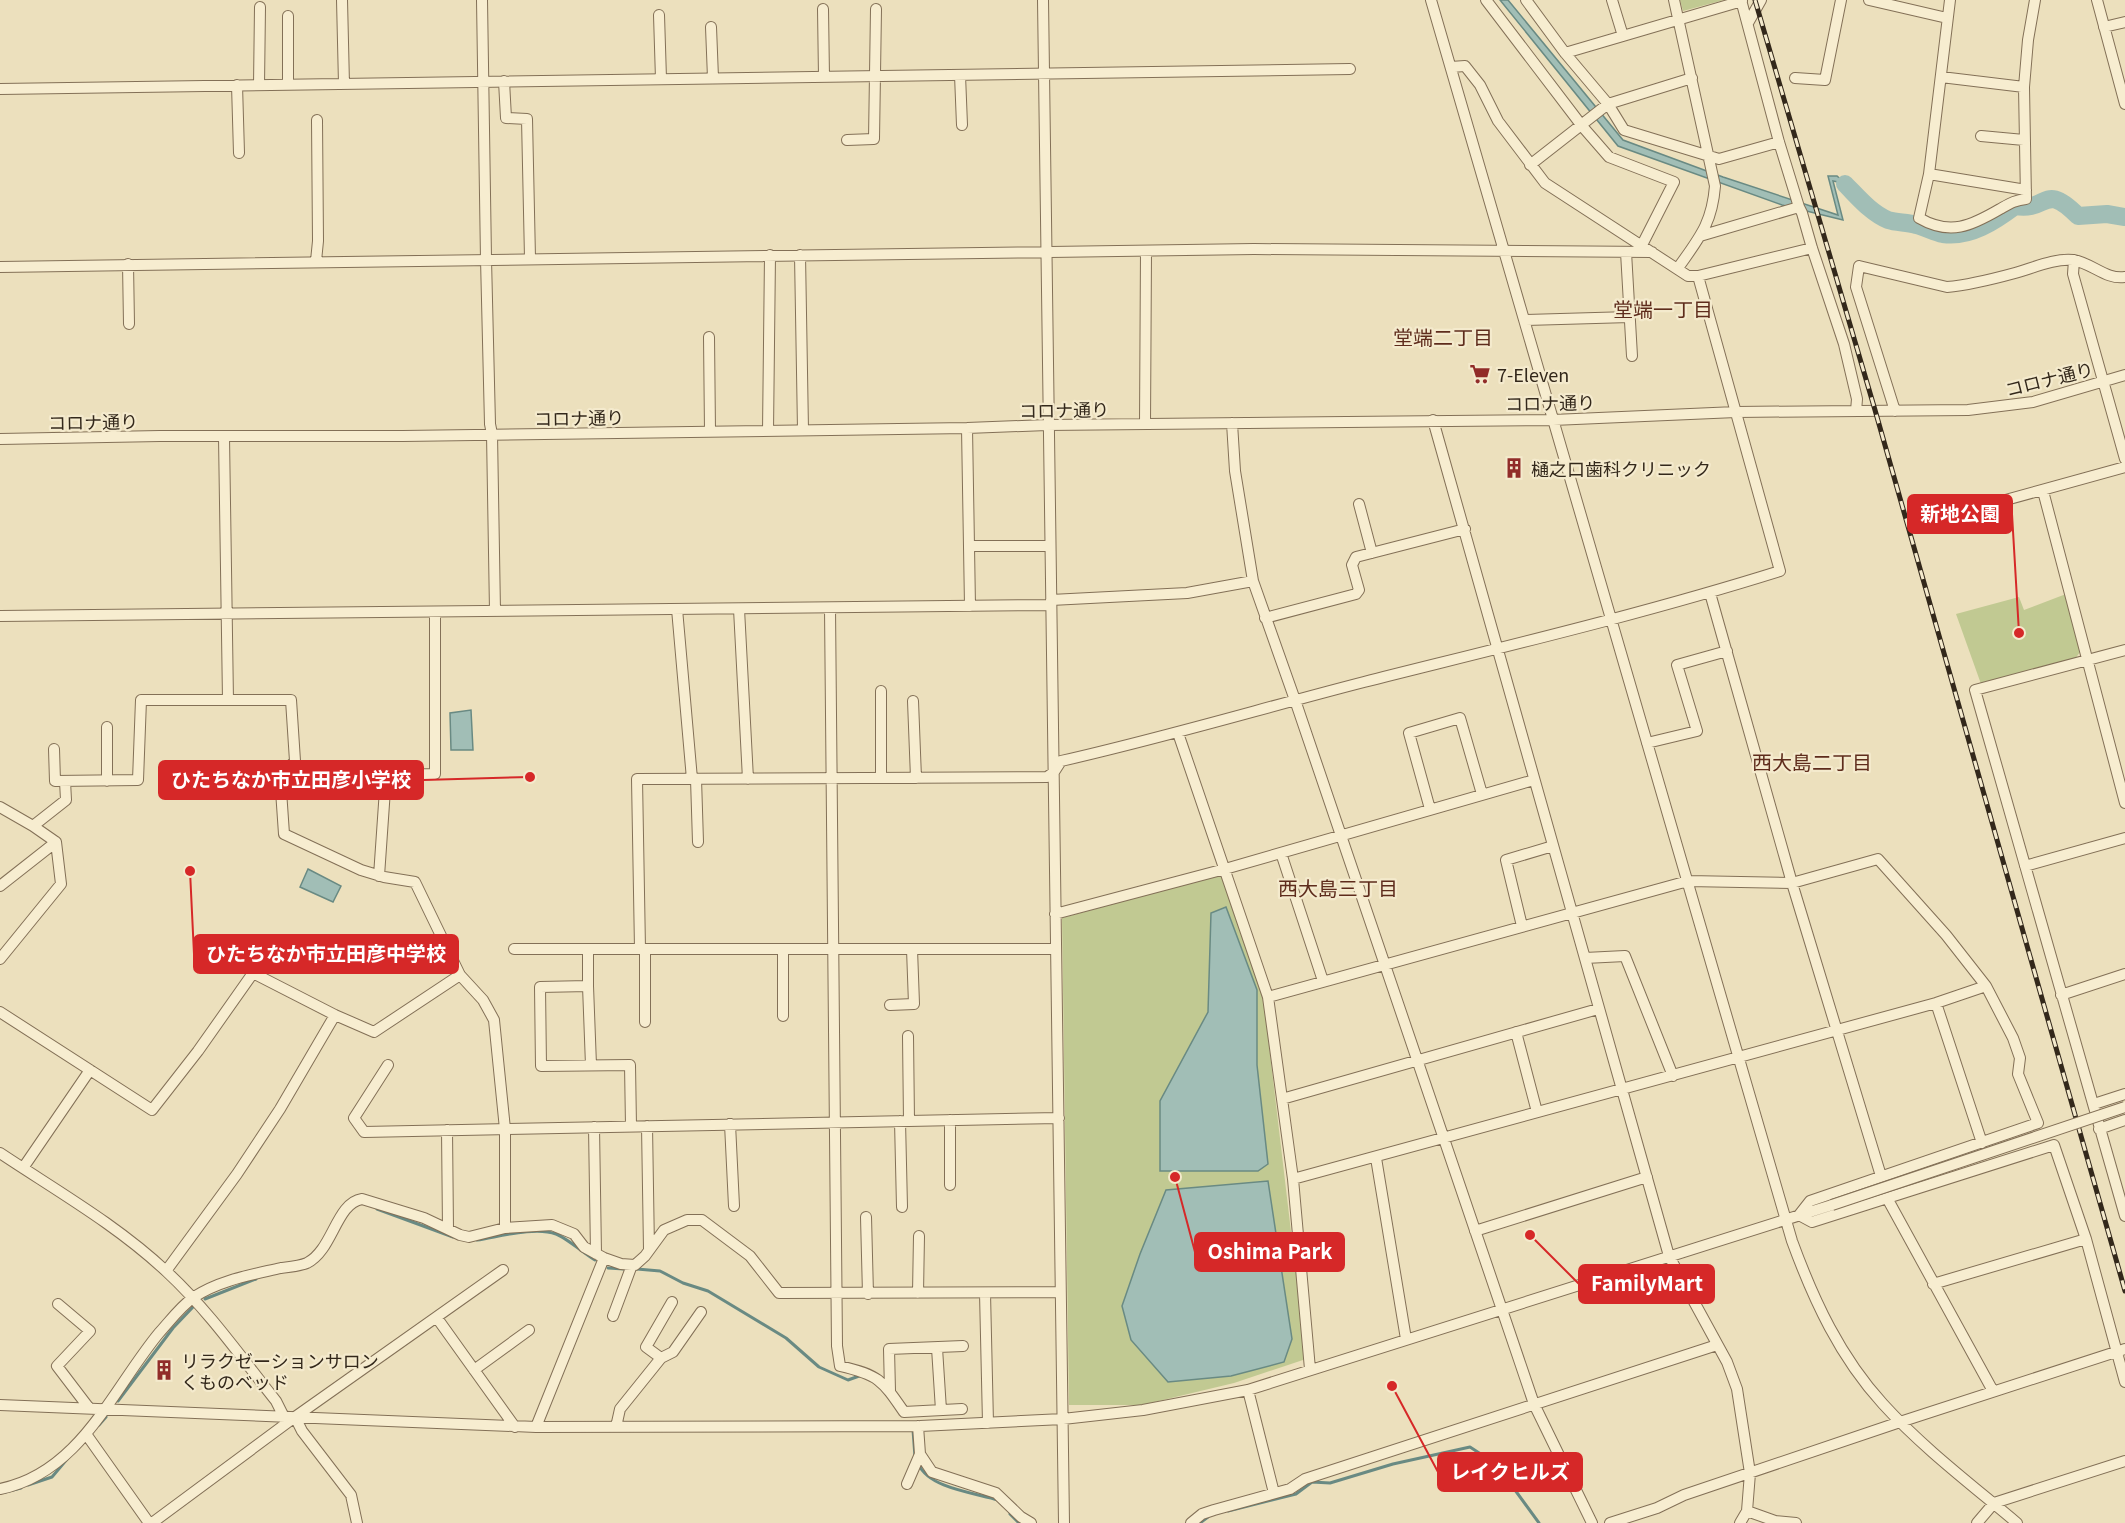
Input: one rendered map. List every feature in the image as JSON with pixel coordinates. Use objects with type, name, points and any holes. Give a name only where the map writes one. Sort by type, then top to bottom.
[{"type":"street","points":[[342,0],[344,84]]},
{"type":"street","points":[[482,0],[495,611]]},
{"type":"street","points":[[1043,0],[1048,252],[1047,425],[1064,1523]]},
{"type":"street","points":[[1431,0],[1526,320],[1785,1218],[1809,1289],[1843,1351],[1900,1422],[2017,1523]]},
{"type":"street","points":[[1486,0],[1582,126],[1609,157],[1674,182],[1642,244]]},
{"type":"street","points":[[1526,0],[1565,53],[1608,104],[1624,130],[1719,159],[1779,142]]},
{"type":"street","points":[[1612,0],[1623,36]]},
{"type":"street","points":[[1674,0],[1715,186],[1713,208],[1700,236],[1678,268]]},
{"type":"street","points":[[1748,23],[1761,0]]},
{"type":"street","points":[[1795,78],[1825,80],[1841,0]]},
{"type":"street","points":[[1869,0],[1947,18]]},
{"type":"street","points":[[1950,0],[1929,174],[1919,218],[1948,228],[1959,228],[1976,222],[2016,200],[2026,199],[2024,87],[2028,40],[2035,0]]},
{"type":"street","points":[[2097,0],[2125,104]]},
{"type":"street","points":[[1565,53],[1742,1],[1779,142],[1845,344],[1857,399],[1856,411]]},
{"type":"street","points":[[259,85],[260,7]]},
{"type":"street","points":[[823,9],[824,77]]},
{"type":"street","points":[[847,140],[874,139],[876,9]]},
{"type":"street","points":[[659,15],[661,79]]},
{"type":"street","points":[[288,16],[288,85]]},
{"type":"street","points":[[2104,27],[2125,22]]},
{"type":"street","points":[[711,27],[712,78]]},
{"type":"street","points":[[1451,68],[1465,66],[1480,85],[1498,121],[1545,183],[1688,276],[1698,276],[1812,248]]},
{"type":"street","points":[[0,89],[1350,69]]},
{"type":"street","points":[[960,75],[962,125]]},
{"type":"street","points":[[1941,77],[2024,87]]},
{"type":"street","points":[[1530,165],[1608,104],[1692,78]]},
{"type":"street","points":[[504,81],[506,118],[527,119],[530,258]]},
{"type":"street","points":[[237,86],[239,153]]},
{"type":"street","points":[[315,261],[318,241],[317,120]]},
{"type":"street","points":[[1980,136],[2024,140]]},
{"type":"street","points":[[1929,174],[2026,190]]},
{"type":"street","points":[[1700,236],[1799,207]]},
{"type":"street","points":[[0,267],[1254,249],[1504,249],[1652,252]]},
{"type":"street","points":[[1145,424],[1146,251]]},
{"type":"street","points":[[1626,252],[1632,356]]},
{"type":"street","points":[[768,430],[770,255]]},
{"type":"street","points":[[800,255],[803,430]]},
{"type":"street","points":[[1895,411],[1856,287],[1858,266],[1947,287],[2002,277],[2053,262],[2074,260],[2116,278],[2125,277]]},
{"type":"street","points":[[2074,260],[2073,274],[2125,459]]},
{"type":"street","points":[[128,264],[129,324]]},
{"type":"street","points":[[645,1022],[637,779],[1047,777],[1062,761],[1611,620],[1780,571],[1698,276]]},
{"type":"street","points":[[1526,320],[1630,317]]},
{"type":"street","points":[[709,338],[710,431]]},
{"type":"street","name":"コロナ通り","points":[[0,439],[1553,420],[1736,412],[1968,410],[2033,402],[2125,375]]},
{"type":"street","points":[[1433,420],[1598,1009],[1670,1256],[1727,1362],[1737,1389],[1750,1473],[1747,1511],[1740,1523]]},
{"type":"street","points":[[1232,423],[1235,471],[1252,581],[1295,700],[1534,1404],[1592,1523]]},
{"type":"street","points":[[967,428],[970,606]]},
{"type":"street","points":[[224,437],[228,700]]},
{"type":"street","points":[[1926,522],[2125,467]]},
{"type":"street","points":[[2043,490],[2125,803]]},
{"type":"street","points":[[1359,504],[1372,553]]},
{"type":"street","points":[[1265,618],[1356,594],[1359,590],[1352,565],[1356,557],[1465,529]]},
{"type":"street","points":[[969,546],[1050,546]]},
{"type":"street","points":[[0,616],[970,606],[1051,603],[1187,593],[1252,581]]},
{"type":"street","points":[[1710,593],[1792,883],[1881,1176]]},
{"type":"street","points":[[830,608],[836,1294],[837,1346],[840,1366],[870,1374],[890,1391],[904,1412],[962,1409]]},
{"type":"street","points":[[677,609],[698,842]]},
{"type":"street","points":[[739,609],[748,779]]},
{"type":"street","points":[[280,776],[435,774],[435,612]]},
{"type":"street","points":[[2125,650],[1976,690],[2125,1216]]},
{"type":"street","points":[[1647,742],[1697,731],[1677,665],[1727,651]]},
{"type":"street","points":[[881,778],[882,691]]},
{"type":"street","points":[[54,749],[55,781],[138,780],[141,700],[291,700],[295,761],[280,776],[284,834],[361,870],[379,876],[415,882],[460,975],[483,1000],[494,1020],[505,1129],[505,1228]]},
{"type":"street","points":[[913,701],[916,778]]},
{"type":"street","points":[[1430,809],[1409,733],[1449,721],[1460,718],[1482,794]]},
{"type":"street","points":[[107,727],[107,781]]},
{"type":"street","points":[[1178,733],[1268,997],[1293,1179],[1310,1369]]},
{"type":"street","points":[[379,876],[386,775]]},
{"type":"street","points":[[1055,914],[1225,869],[1534,780]]},
{"type":"street","points":[[33,826],[66,800],[65,781]]},
{"type":"street","points":[[0,807],[56,842],[61,884],[0,959]]},
{"type":"street","points":[[2025,866],[2125,838]]},
{"type":"street","points":[[0,886],[56,842]]},
{"type":"street","points":[[1522,926],[1506,860],[1553,846]]},
{"type":"street","points":[[1281,853],[1323,981]]},
{"type":"street","points":[[1268,997],[1688,881],[1792,883],[1878,859],[1946,935],[1986,986],[2013,1038],[2020,1058],[2018,1074],[2038,1124],[1810,1201],[1799,1215]]},
{"type":"street","points":[[514,949],[1055,949]]},
{"type":"street","points":[[588,949],[591,1065]]},
{"type":"street","points":[[783,949],[783,1016]]},
{"type":"street","points":[[890,1005],[914,1004],[912,949]]},
{"type":"street","points":[[1585,958],[1625,956],[1673,1076]]},
{"type":"street","points":[[0,1012],[152,1110],[254,973],[334,1015],[374,1032],[460,975]]},
{"type":"street","points":[[2061,995],[2125,974]]},
{"type":"street","points":[[588,986],[540,987],[540,1066],[630,1065],[631,1126]]},
{"type":"street","points":[[1293,1179],[1936,1003],[1986,986]]},
{"type":"street","points":[[1936,1003],[1982,1143]]},
{"type":"street","points":[[1282,1100],[1598,1009]]},
{"type":"street","points":[[166,1271],[237,1174],[280,1109],[334,1015]]},
{"type":"street","points":[[1516,1032],[1537,1112]]},
{"type":"street","points":[[902,1207],[908,1036]]},
{"type":"street","points":[[388,1065],[354,1118],[364,1132],[1059,1118]]},
{"type":"street","points":[[23,1168],[90,1070]]},
{"type":"street","points":[[2094,1104],[2125,1095]]},
{"type":"street","points":[[0,1405],[515,1427],[918,1426],[1063,1419],[1143,1410],[1248,1390],[1799,1215],[2125,1107]]},
{"type":"street","points":[[950,1120],[950,1185]]},
{"type":"street","points":[[2099,1129],[2125,1120]]},
{"type":"street","points":[[730,1124],[734,1206]]},
{"type":"street","points":[[647,1126],[649,1250]]},
{"type":"street","points":[[536,1427],[600,1256],[594,1127]]},
{"type":"street","points":[[447,1130],[448,1229]]},
{"type":"street","points":[[1799,1215],[1812,1222],[2054,1145],[2121,1350],[2125,1382]]},
{"type":"street","points":[[0,1153],[108,1224],[166,1271],[193,1298],[302,1431],[351,1495],[357,1523]]},
{"type":"street","points":[[1376,1158],[1406,1339]]},
{"type":"street","points":[[1475,1231],[1647,1177]]},
{"type":"street","points":[[0,1489],[22,1484],[53,1467],[86,1434],[150,1345],[174,1315],[193,1298],[228,1281],[307,1263],[326,1245],[346,1209],[354,1200],[362,1198],[424,1218],[469,1237],[505,1228],[552,1225],[574,1234],[584,1247],[600,1256],[621,1264],[632,1265],[635,1265],[649,1250],[664,1230],[687,1220],[702,1220],[750,1256],[779,1293],[1059,1292]]},
{"type":"street","points":[[1887,1198],[1993,1391]]},
{"type":"street","points":[[866,1217],[868,1294]]},
{"type":"street","points":[[918,1293],[919,1236]]},
{"type":"street","points":[[1933,1284],[2086,1239]]},
{"type":"street","points":[[613,1316],[632,1265]]},
{"type":"street","points":[[86,1434],[151,1523],[290,1417],[437,1318],[503,1270]]},
{"type":"street","points":[[985,1293],[988,1423]]},
{"type":"street","points":[[661,1358],[646,1347],[672,1302]]},
{"type":"street","points":[[58,1305],[90,1331],[57,1366],[88,1408]]},
{"type":"street","points":[[616,1427],[620,1409],[661,1358],[673,1352],[701,1312]]},
{"type":"street","points":[[437,1318],[515,1427]]},
{"type":"street","points":[[474,1370],[529,1330]]},
{"type":"street","points":[[1191,1523],[1202,1514],[1290,1489],[1305,1479],[1340,1470],[1717,1345]]},
{"type":"street","points":[[890,1391],[889,1349],[963,1346]]},
{"type":"street","points":[[937,1348],[941,1410]]},
{"type":"street","points":[[1610,1523],[1657,1508],[1684,1495],[2121,1350]]},
{"type":"street","points":[[1248,1390],[1274,1493]]},
{"type":"street","points":[[907,1484],[920,1454],[918,1426]]},
{"type":"street","points":[[920,1454],[932,1472],[996,1493],[1021,1517],[1031,1523]]},
{"type":"street","points":[[1977,1523],[1994,1503],[2125,1461]]},
{"type":"street","points":[[1747,1511],[1775,1521],[1796,1523]]},
{"type":"green space","points":[[1680,0],[1724,0],[1683,11]]},
{"type":"green space","points":[[2066,594],[2080,652],[2075,659],[1981,684],[1956,614],[2019,597],[2024,610]]},
{"type":"green space","points":[[1221,875],[1263,994],[1306,1359],[1234,1383],[1142,1405],[1069,1405],[1062,918]]},
{"type":"water","points":[[1500,0],[1508,0],[1623,140],[1723,177],[1838,215],[1828,176],[1837,176],[1864,200],[1860,205],[1838,182],[1833,181],[1843,220],[1782,205],[1618,146]]},
{"type":"water","points":[[471,710],[473,750],[451,750],[450,713]]},
{"type":"water","points":[[308,869],[341,886],[333,902],[300,887]]},
{"type":"water","points":[[1226,907],[1257,990],[1257,1065],[1268,1164],[1258,1171],[1160,1171],[1160,1101],[1208,1012],[1211,913]]},
{"type":"water","points":[[1268,1181],[1292,1339],[1284,1362],[1231,1376],[1168,1382],[1131,1340],[1122,1306],[1166,1190]]},
{"type":"waterway","points":[[1845,184],[1882,217],[1943,234],[1953,235],[1972,231],[1991,223],[2015,206],[2026,207],[2052,199],[2067,206],[2078,216],[2107,214],[2125,217]]},
{"type":"waterway","points":[[377,1209],[453,1237]]},
{"type":"waterway","points":[[477,1240],[527,1232],[547,1232],[560,1236],[595,1260]]},
{"type":"waterway","points":[[608,1268],[624,1269]]},
{"type":"waterway","points":[[637,1269],[660,1271],[683,1283],[708,1291],[786,1338],[819,1367],[848,1380],[862,1375]]},
{"type":"waterway","points":[[205,1299],[256,1279]]},
{"type":"waterway","points":[[118,1401],[173,1328],[193,1307]]},
{"type":"waterway","points":[[99,1425],[106,1417]]},
{"type":"waterway","points":[[913,1430],[915,1457]]},
{"type":"waterway","points":[[1228,1511],[1296,1494],[1312,1482],[1330,1483],[1393,1464],[1470,1447],[1496,1464],[1539,1523]]},
{"type":"waterway","points":[[28,1485],[52,1477],[68,1458]]},
{"type":"waterway","points":[[919,1465],[924,1473],[942,1484],[998,1500]]},
{"type":"waterway","points":[[5,1492],[21,1488]]},
{"type":"waterway","points":[[1010,1514],[1019,1523]]},
{"type":"waterway","points":[[1200,1523],[1208,1517]]},
{"type":"railway","points":[[1755,0],[1875,410],[2125,1291]]},
{"type":"place","name":"7-Eleven","points":[[1480,374]]},
{"type":"place","name":"樋之口歯科クリニック","points":[[1514,468]]},
{"type":"place","name":"新地公園","points":[[2019,633]]},
{"type":"place","name":"ひたちなか市立田彦小学校","points":[[530,777]]},
{"type":"place","name":"ひたちなか市立田彦中学校","points":[[190,871]]},
{"type":"place","name":"Oshima Park","points":[[1175,1177]]},
{"type":"place","name":"FamilyMart","points":[[1530,1235]]},
{"type":"place","name":"リラクゼーションサロン くものベッド","points":[[164,1370]]},
{"type":"place","name":"レイクヒルズ","points":[[1392,1386]]},
{"type":"district","name":"堂端一丁目","points":[[1663,308]]},
{"type":"district","name":"堂端二丁目","points":[[1443,336]]},
{"type":"district","name":"西大島二丁目","points":[[1812,761]]},
{"type":"district","name":"西大島三丁目","points":[[1338,887]]}]
